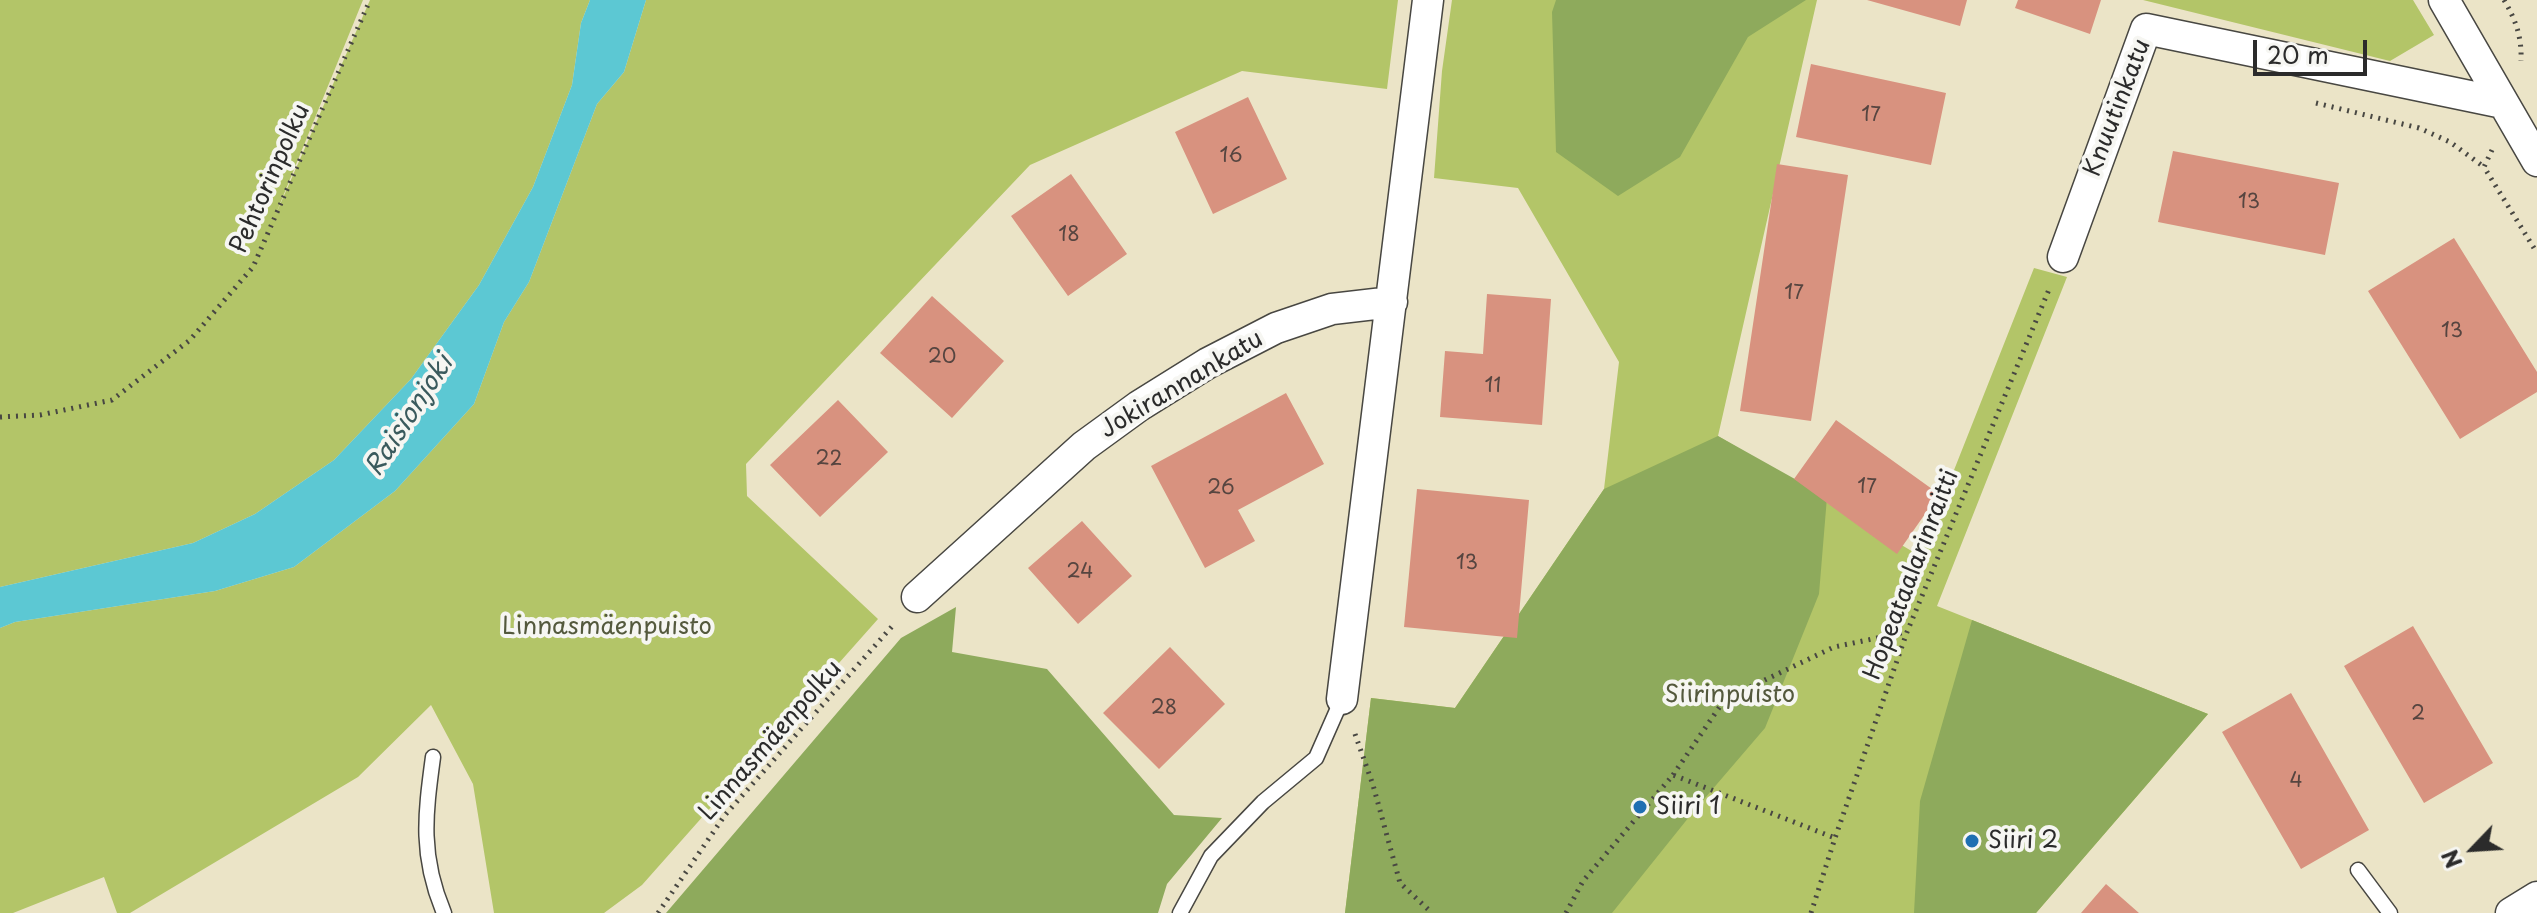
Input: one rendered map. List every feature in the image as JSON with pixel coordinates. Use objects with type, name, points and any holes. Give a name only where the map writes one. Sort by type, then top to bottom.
[{"type":"street","points":[[1342,699],[1428,0]]},
{"type":"street","points":[[2444,0],[2537,161]]},
{"type":"street","name":"Knuutinkatu","points":[[2063,257],[2146,29],[2503,103]]},
{"type":"street","name":"Jokirannankatu","points":[[917,597],[1084,446],[1139,406],[1208,363],[1276,328],[1332,309],[1392,302]]},
{"type":"street","points":[[2511,913],[2537,897]]},
{"type":"lane","points":[[1180,913],[1211,856],[1263,802],[1316,758],[1342,699]]},
{"type":"lane","points":[[433,757],[425,847],[436,895],[444,913]]},
{"type":"lane","points":[[2358,870],[2390,913]]},
{"type":"path","name":"Pehtorinpolku","points":[[0,417],[40,415],[112,400],[190,340],[253,267],[370,0]]},
{"type":"path","points":[[2314,102],[2419,128],[2450,142],[2484,167]]},
{"type":"path","name":"Hopeataalarinraitti","points":[[1811,913],[1907,632],[2063,257]]},
{"type":"path","name":"Linnasmäenpolku","points":[[658,913],[725,815],[917,597]]},
{"type":"path","points":[[1566,913],[1583,881],[1673,775],[1725,699],[1834,647],[1907,632]]},
{"type":"path","points":[[1342,699],[1373,785],[1400,883],[1432,913]]},
{"type":"path","points":[[1673,775],[1835,838]]},
{"type":"green space","points":[[0,0],[363,0],[275,216],[370,0],[590,0],[581,23],[572,85],[533,187],[479,285],[411,379],[334,460],[255,514],[193,543],[0,587]]},
{"type":"green space","name":"Linnasmäenpuisto","points":[[646,0],[1398,0],[1387,89],[1242,71],[1030,165],[746,464],[747,496],[878,619],[642,885],[604,913],[494,913],[473,784],[431,705],[358,777],[130,913],[117,913],[104,877],[13,913],[0,913],[0,628],[15,622],[215,591],[294,567],[395,491],[474,404],[504,322],[529,282],[597,104],[624,72]]},
{"type":"green space","name":"Siirinpuisto","points":[[1452,0],[1817,0],[1718,436],[1920,556],[2034,268],[2067,277],[1937,606],[2208,714],[2036,913],[1345,913],[1371,698],[1455,708],[1604,489],[1619,362],[1518,188],[1434,178],[1442,71]]},
{"type":"green space","points":[[1556,0],[1806,0],[1748,37],[1680,157],[1618,196],[1556,152],[1552,12]]},
{"type":"green space","points":[[2143,0],[2413,0],[2434,35],[2390,61]]},
{"type":"green space","points":[[1718,436],[1827,497],[1819,594],[1765,728],[1612,913],[1345,913],[1371,698],[1455,708],[1604,489]]},
{"type":"green space","points":[[956,607],[952,652],[1047,669],[1174,815],[1222,818],[1167,884],[1158,913],[666,913],[901,638]]},
{"type":"green space","points":[[1972,620],[2208,714],[2036,913],[1914,913],[1920,801]]},
{"type":"water","name":"Raisionjoki","points":[[590,0],[646,0],[624,72],[597,104],[529,282],[504,322],[474,404],[395,491],[294,567],[215,591],[15,622],[0,628],[0,587],[193,543],[255,514],[334,460],[411,379],[479,285],[533,187],[572,85],[581,23]]},
{"type":"building","points":[[1867,0],[1967,0],[1960,26]]},
{"type":"building","points":[[2018,0],[2101,0],[2090,34],[2015,8]]},
{"type":"building","points":[[1811,64],[1946,93],[1931,165],[1796,137]]},
{"type":"building","points":[[1248,97],[1287,179],[1213,214],[1175,132]]},
{"type":"building","points":[[2173,151],[2339,183],[2325,255],[2158,222]]},
{"type":"building","points":[[1777,164],[1848,175],[1811,421],[1740,411]]},
{"type":"building","points":[[1071,174],[1127,254],[1068,296],[1011,216]]},
{"type":"building","points":[[2454,238],[2537,372],[2537,392],[2460,439],[2368,291]]},
{"type":"building","points":[[1487,294],[1551,299],[1542,425],[1440,417],[1445,351],[1483,354]]},
{"type":"building","points":[[932,296],[1004,361],[952,418],[880,353]]},
{"type":"building","points":[[1286,393],[1324,464],[1238,510],[1255,541],[1205,568],[1151,466]]},
{"type":"building","points":[[838,400],[888,452],[820,517],[770,465]]},
{"type":"building","points":[[1836,420],[1939,494],[1897,554],[1794,479]]},
{"type":"building","points":[[1417,489],[1529,500],[1517,638],[1404,627]]},
{"type":"building","points":[[1082,521],[1132,576],[1078,624],[1028,568]]},
{"type":"building","points":[[2413,626],[2493,763],[2424,803],[2344,666]]},
{"type":"building","points":[[1170,647],[1225,704],[1159,769],[1103,713]]},
{"type":"building","points":[[2291,693],[2369,830],[2301,869],[2222,732]]},
{"type":"building","points":[[2106,884],[2139,913],[2081,913]]},
{"type":"place","name":"Siiri 1","points":[[1640,807]]},
{"type":"place","name":"Siiri 2","points":[[1972,841]]}]
